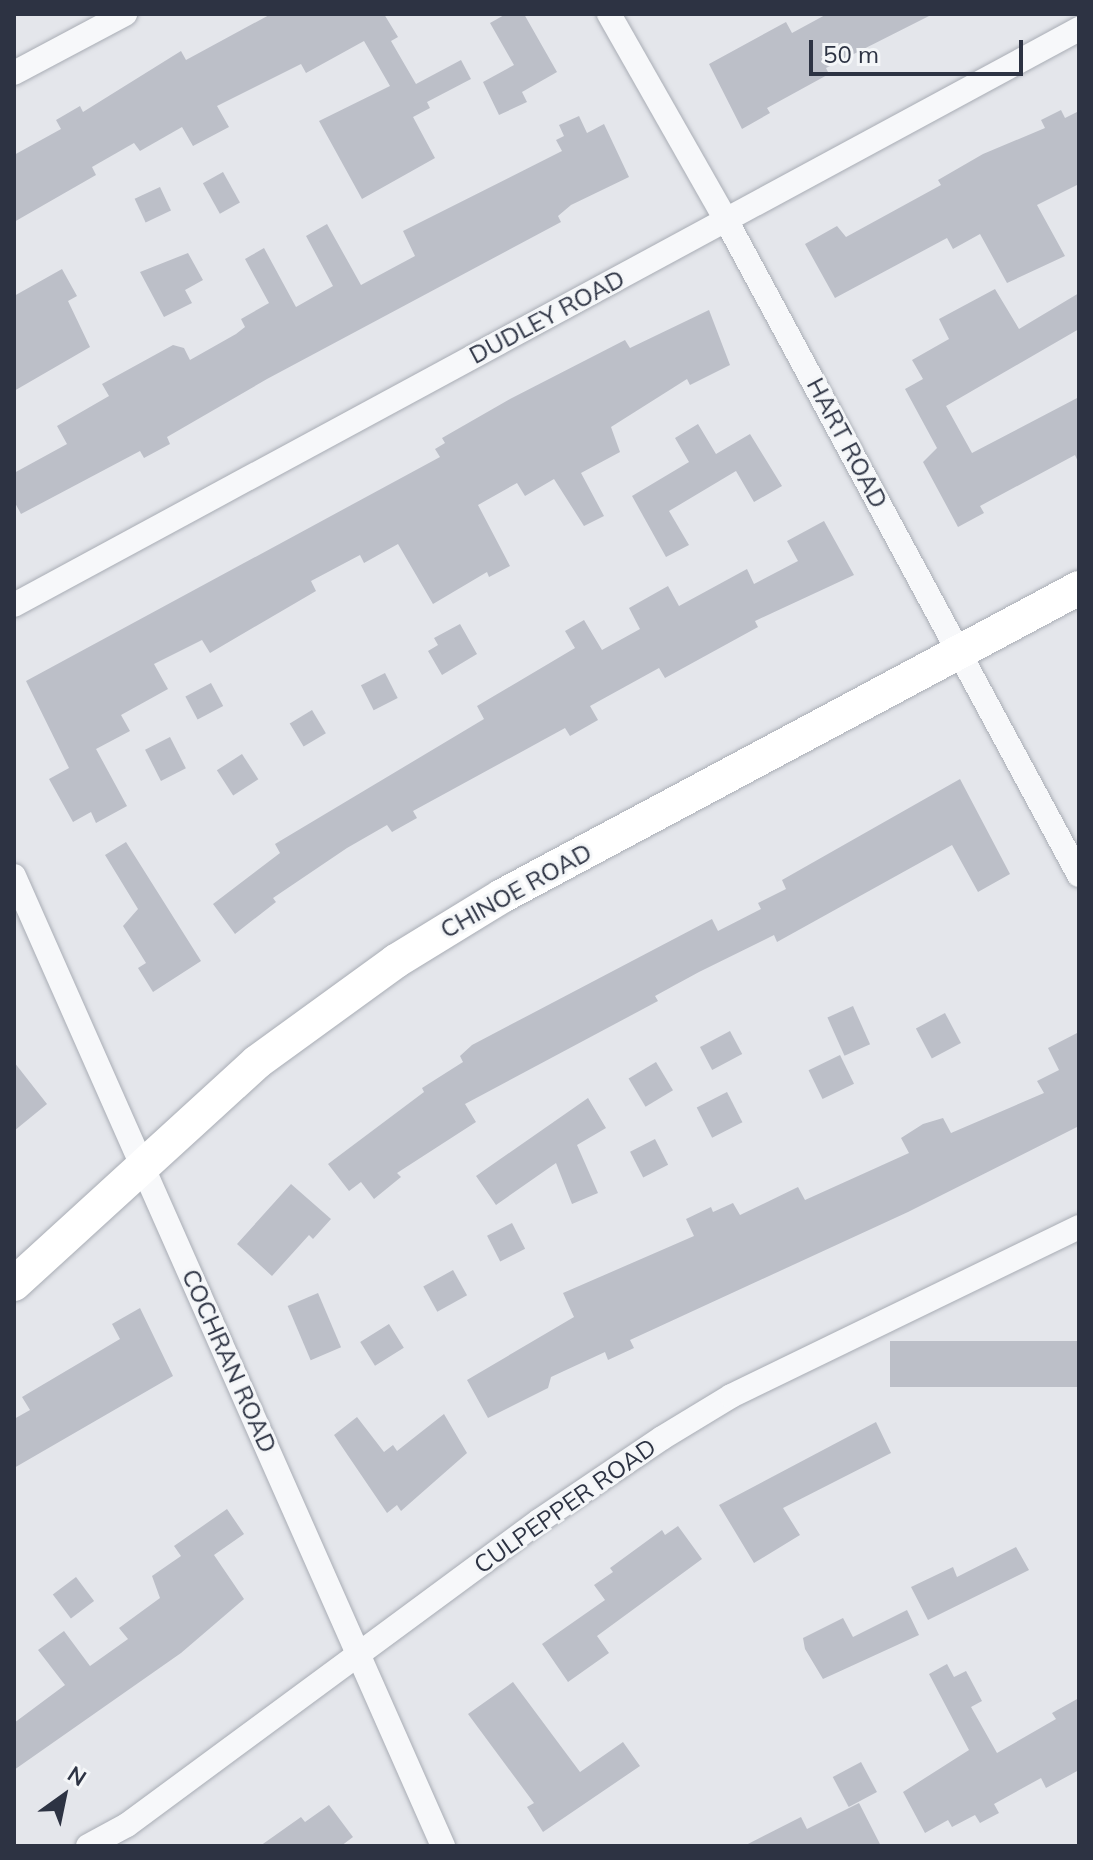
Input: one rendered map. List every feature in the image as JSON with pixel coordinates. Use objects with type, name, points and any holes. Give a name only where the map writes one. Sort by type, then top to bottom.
[{"type":"street","points":[[14,73],[125,14]]},
{"type":"street","name":"HART ROAD","points":[[609,14],[726,220],[1079,875]]},
{"type":"street","name":"DUDLEY ROAD","points":[[14,605],[1079,29]]},
{"type":"street","name":"CHINOE ROAD","points":[[14,1284],[143,1170],[257,1062],[396,961],[502,896],[1079,588]]},
{"type":"street","name":"COCHRAN ROAD","points":[[14,876],[443,1846]]},
{"type":"street","name":"CULPEPPER ROAD","points":[[88,1846],[127,1825],[539,1521],[731,1396],[1079,1227]]},
{"type":"building","points":[[271,14],[384,14],[398,37],[391,41],[416,84],[461,60],[471,79],[427,102],[430,108],[413,117],[435,158],[362,199],[319,121],[390,86],[364,41],[306,73],[301,64],[217,106],[229,127],[193,146],[182,127],[140,151],[134,143],[92,167],[96,175],[14,222],[14,155],[61,129],[56,120],[80,106],[83,112],[181,51],[186,60]]},
{"type":"building","points":[[506,14],[524,14],[557,72],[522,92],[527,102],[499,115],[483,82],[514,65],[490,23]]},
{"type":"building","points":[[827,14],[933,14],[826,68],[829,74],[767,108],[770,113],[742,129],[709,64],[786,22],[792,33]]},
{"type":"building","points":[[1061,110],[1065,118],[1079,111],[1079,184],[1037,205],[1065,256],[1007,283],[980,234],[953,249],[947,238],[835,298],[805,244],[837,226],[846,237],[941,185],[938,180],[983,154],[1045,128],[1041,120]]},
{"type":"building","points":[[579,116],[587,133],[604,124],[629,177],[571,205],[558,216],[561,222],[267,379],[167,437],[170,444],[144,458],[140,451],[21,514],[14,501],[14,473],[67,444],[57,426],[109,396],[102,384],[173,345],[184,348],[190,360],[236,334],[245,327],[241,319],[269,303],[245,259],[264,248],[296,307],[333,286],[306,236],[327,224],[361,285],[415,256],[403,231],[562,151],[556,140],[564,136],[559,125]]},
{"type":"building","points":[[223,172],[240,203],[220,214],[203,183]]},
{"type":"building","points":[[160,187],[171,211],[146,222],[135,199]]},
{"type":"building","points":[[188,253],[203,280],[185,290],[192,303],[164,317],[140,272]]},
{"type":"building","points":[[62,269],[77,296],[68,301],[90,347],[14,391],[14,296]]},
{"type":"building","points":[[995,289],[1019,329],[1079,293],[1079,329],[946,406],[972,453],[1079,397],[1079,464],[1075,455],[980,506],[984,513],[958,527],[923,462],[937,448],[905,389],[923,379],[912,360],[949,339],[939,319]]},
{"type":"building","points":[[709,310],[730,365],[690,385],[687,379],[611,427],[620,452],[581,473],[604,516],[584,526],[554,479],[525,496],[517,483],[478,505],[510,566],[489,577],[487,572],[433,604],[398,544],[364,563],[360,555],[311,581],[316,591],[210,653],[202,640],[154,664],[168,689],[121,715],[130,731],[96,749],[127,806],[96,823],[91,812],[73,822],[49,779],[69,768],[26,681],[440,457],[435,449],[445,443],[442,438],[510,399],[625,340],[630,348]]},
{"type":"building","points":[[698,424],[716,454],[750,434],[782,486],[754,502],[736,471],[669,511],[689,545],[666,557],[632,496],[689,462],[675,438]]},
{"type":"building","points":[[824,521],[854,575],[755,621],[758,627],[665,678],[659,668],[590,706],[598,720],[570,736],[565,728],[413,811],[417,818],[392,832],[387,825],[347,848],[273,898],[276,902],[235,934],[213,904],[280,853],[275,844],[484,719],[477,706],[575,648],[565,631],[584,620],[602,650],[640,629],[629,608],[668,586],[679,606],[747,569],[754,584],[798,561],[787,541]]},
{"type":"building","points":[[460,624],[477,654],[442,675],[428,651],[438,645],[434,638]]},
{"type":"building","points":[[385,673],[398,698],[374,710],[361,685]]},
{"type":"building","points":[[211,683],[223,706],[198,720],[185,697]]},
{"type":"building","points":[[312,710],[326,733],[304,747],[290,723]]},
{"type":"building","points":[[170,737],[186,768],[161,781],[145,750]]},
{"type":"building","points":[[242,754],[258,779],[233,795],[217,770]]},
{"type":"building","points":[[960,779],[1010,874],[978,892],[952,845],[777,942],[774,935],[699,972],[655,996],[658,1001],[465,1104],[476,1122],[397,1173],[401,1177],[374,1199],[361,1182],[349,1191],[328,1164],[424,1092],[422,1088],[463,1062],[460,1056],[472,1045],[712,919],[718,931],[761,909],[758,903],[786,889],[782,880]]},
{"type":"building","points":[[126,842],[201,961],[153,992],[138,968],[146,963],[123,926],[138,909],[105,855]]},
{"type":"building","points":[[853,1006],[870,1044],[845,1056],[827,1017]]},
{"type":"building","points":[[945,1013],[961,1043],[932,1059],[916,1028]]},
{"type":"building","points":[[730,1031],[742,1054],[712,1070],[700,1047]]},
{"type":"building","points":[[1079,1032],[1079,1126],[908,1212],[630,1340],[634,1348],[608,1360],[605,1352],[551,1377],[548,1388],[488,1418],[467,1380],[574,1317],[563,1293],[694,1236],[686,1219],[711,1207],[713,1212],[733,1203],[740,1215],[798,1187],[805,1200],[909,1153],[901,1138],[923,1124],[943,1118],[951,1133],[1044,1093],[1037,1081],[1059,1070],[1048,1048]]},
{"type":"building","points":[[840,1055],[854,1084],[823,1099],[809,1070]]},
{"type":"building","points":[[14,1062],[47,1104],[14,1131]]},
{"type":"building","points":[[656,1062],[673,1090],[646,1107],[629,1078]]},
{"type":"building","points":[[727,1092],[742,1122],[712,1138],[697,1107]]},
{"type":"building","points":[[588,1098],[606,1128],[577,1145],[598,1193],[572,1204],[556,1163],[496,1205],[476,1176]]},
{"type":"building","points":[[655,1139],[668,1165],[643,1178],[630,1152]]},
{"type":"building","points":[[291,1184],[331,1219],[313,1239],[309,1235],[272,1276],[237,1244]]},
{"type":"building","points":[[512,1223],[525,1249],[500,1262],[487,1236]]},
{"type":"building","points":[[453,1270],[467,1295],[437,1312],[423,1286]]},
{"type":"building","points":[[318,1293],[341,1347],[311,1360],[288,1306]]},
{"type":"building","points":[[140,1308],[173,1376],[14,1468],[14,1419],[30,1410],[22,1397],[120,1339],[112,1324]]},
{"type":"building","points":[[389,1324],[404,1348],[375,1366],[360,1342]]},
{"type":"building","points":[[890,1341],[1079,1341],[1079,1387],[890,1387]]},
{"type":"building","points":[[444,1414],[467,1453],[401,1511],[397,1505],[387,1513],[334,1435],[357,1417],[384,1452],[393,1445],[397,1451]]},
{"type":"building","points":[[876,1422],[891,1453],[783,1508],[800,1535],[754,1563],[719,1505]]},
{"type":"building","points":[[227,1509],[244,1534],[214,1555],[244,1599],[181,1653],[14,1770],[14,1723],[65,1685],[38,1650],[64,1631],[90,1666],[128,1639],[119,1628],[160,1598],[152,1576],[181,1556],[174,1546]]},
{"type":"building","points":[[678,1526],[702,1559],[597,1636],[609,1653],[568,1682],[542,1644],[605,1600],[594,1585],[613,1572],[610,1568],[662,1530],[665,1535]]},
{"type":"building","points":[[1016,1547],[1029,1570],[928,1620],[911,1587],[953,1567],[957,1577]]},
{"type":"building","points":[[76,1577],[94,1601],[71,1618],[53,1594]]},
{"type":"building","points":[[907,1610],[919,1635],[823,1679],[805,1649],[803,1638],[843,1618],[853,1637]]},
{"type":"building","points":[[947,1664],[954,1677],[966,1671],[982,1701],[971,1707],[997,1753],[1056,1719],[1052,1713],[1079,1698],[1079,1770],[1046,1788],[1041,1778],[994,1804],[999,1813],[980,1823],[975,1815],[952,1827],[948,1820],[925,1833],[903,1792],[969,1750],[929,1674]]},
{"type":"building","points":[[513,1682],[580,1772],[623,1742],[640,1766],[543,1832],[527,1807],[534,1803],[468,1714]]},
{"type":"building","points":[[861,1762],[877,1792],[849,1807],[833,1777]]},
{"type":"building","points":[[859,1803],[881,1846],[744,1846],[801,1817],[807,1829]]},
{"type":"building","points":[[329,1805],[353,1837],[341,1846],[260,1846],[301,1817],[305,1822]]}]
